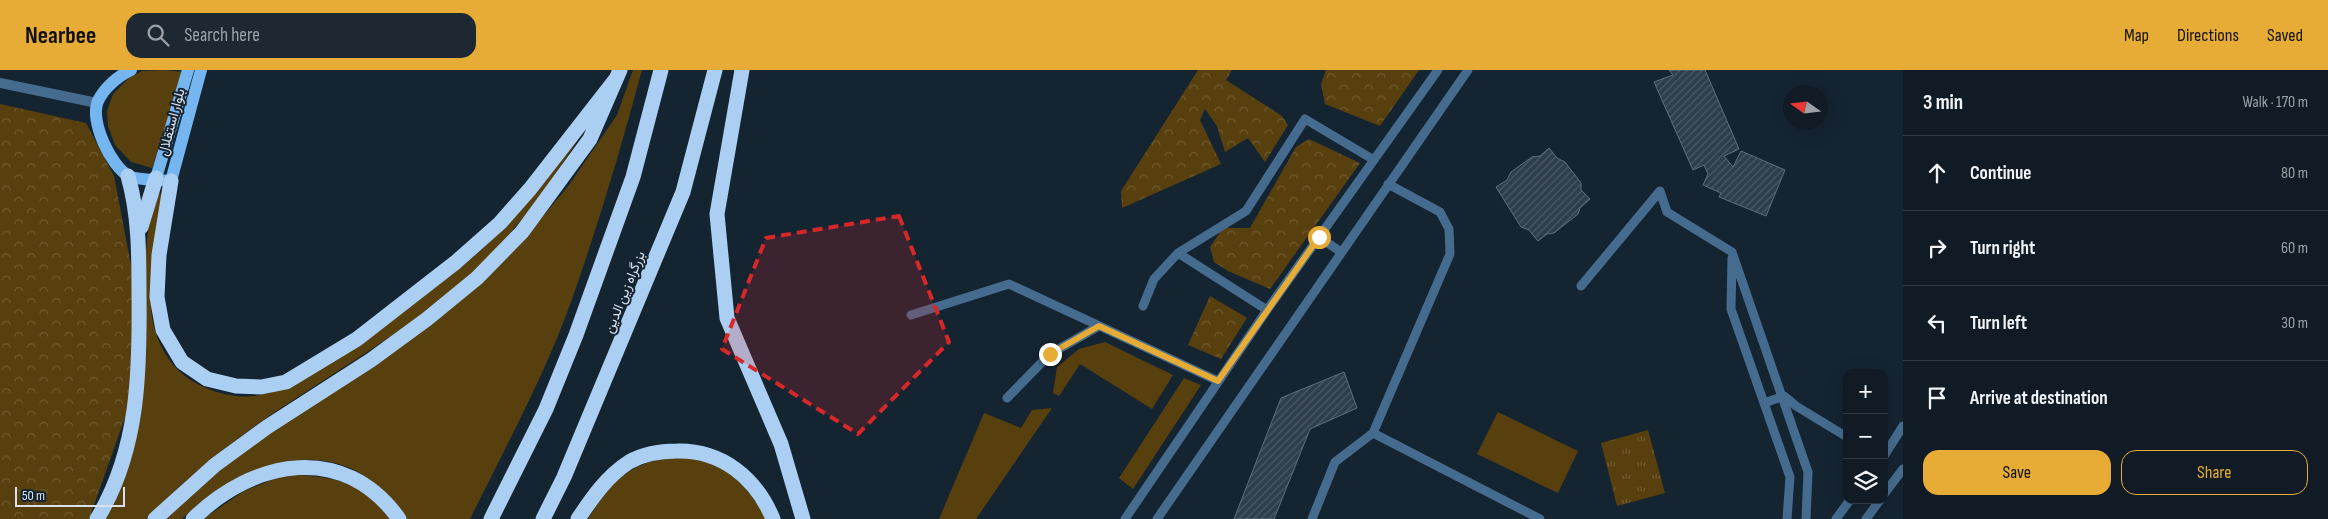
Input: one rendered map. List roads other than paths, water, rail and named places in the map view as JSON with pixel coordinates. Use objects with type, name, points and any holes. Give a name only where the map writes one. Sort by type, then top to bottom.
[{"type":"highway","name":"بزرگراه زین الدین","points":[[491,519],[546,409],[576,335],[633,177],[661,70]]},
{"type":"highway","name":"بزرگراه زین الدین","points":[[543,519],[564,477],[683,192],[715,70]]},
{"type":"highway","points":[[742,70],[717,214],[727,318],[781,444],[803,519]]},
{"type":"highway","points":[[163,180],[157,297],[163,330],[182,362],[207,379],[236,386],[261,387],[286,382],[357,339],[456,262],[500,223],[526,194],[618,75]]},
{"type":"highway","points":[[155,519],[215,466],[267,427],[379,354],[427,319],[477,278],[522,232],[590,139],[618,75]]},
{"type":"highway","points":[[96,519],[118,471],[132,428],[140,362],[139,234],[136,202],[128,176]]},
{"type":"highway","points":[[139,234],[163,180]]},
{"type":"highway","points":[[578,519],[600,487],[629,462],[648,454],[676,451],[706,453],[725,462],[754,485],[766,503],[773,519]]},
{"type":"highway","points":[[193,519],[226,493],[253,478],[274,470],[296,466],[332,470],[355,478],[373,491],[398,519]]},
{"type":"main road","points":[[131,70],[108,87],[97,103],[98,123],[102,140],[114,163],[128,176],[141,179],[163,180],[188,70]]},
{"type":"main road","name":"بلوار استقلال","points":[[163,180],[201,70]]},
{"type":"street","points":[[0,83],[97,103]]},
{"type":"lane","points":[[1125,519],[1267,310],[1438,70]]},
{"type":"lane","points":[[1157,519],[1468,70]]},
{"type":"lane","points":[[1143,306],[1154,279],[1178,253],[1246,211],[1305,120],[1374,160]]},
{"type":"lane","points":[[1312,519],[1335,462],[1372,433],[1450,254],[1449,229],[1440,212],[1388,184]]},
{"type":"lane","points":[[1581,286],[1660,191],[1667,212],[1732,252],[1784,396],[1808,472],[1806,519]]},
{"type":"lane","points":[[1319,237],[1342,252]]},
{"type":"lane","points":[[1732,252],[1731,309],[1790,477],[1787,519]]},
{"type":"lane","points":[[1178,253],[1267,310]]},
{"type":"lane","points":[[911,315],[1008,284],[1218,381]]},
{"type":"lane","points":[[1007,398],[1050,354],[1099,326]]},
{"type":"lane","points":[[1764,403],[1784,396]]},
{"type":"lane","points":[[1784,396],[1796,406],[1843,435]]},
{"type":"lane","points":[[1888,450],[1903,426]]},
{"type":"lane","points":[[1372,433],[1540,519]]},
{"type":"lane","points":[[1888,489],[1903,469]]},
{"type":"lane","points":[[1836,519],[1847,504]]},
{"type":"lane","points":[[1866,519],[1877,504]]}]
